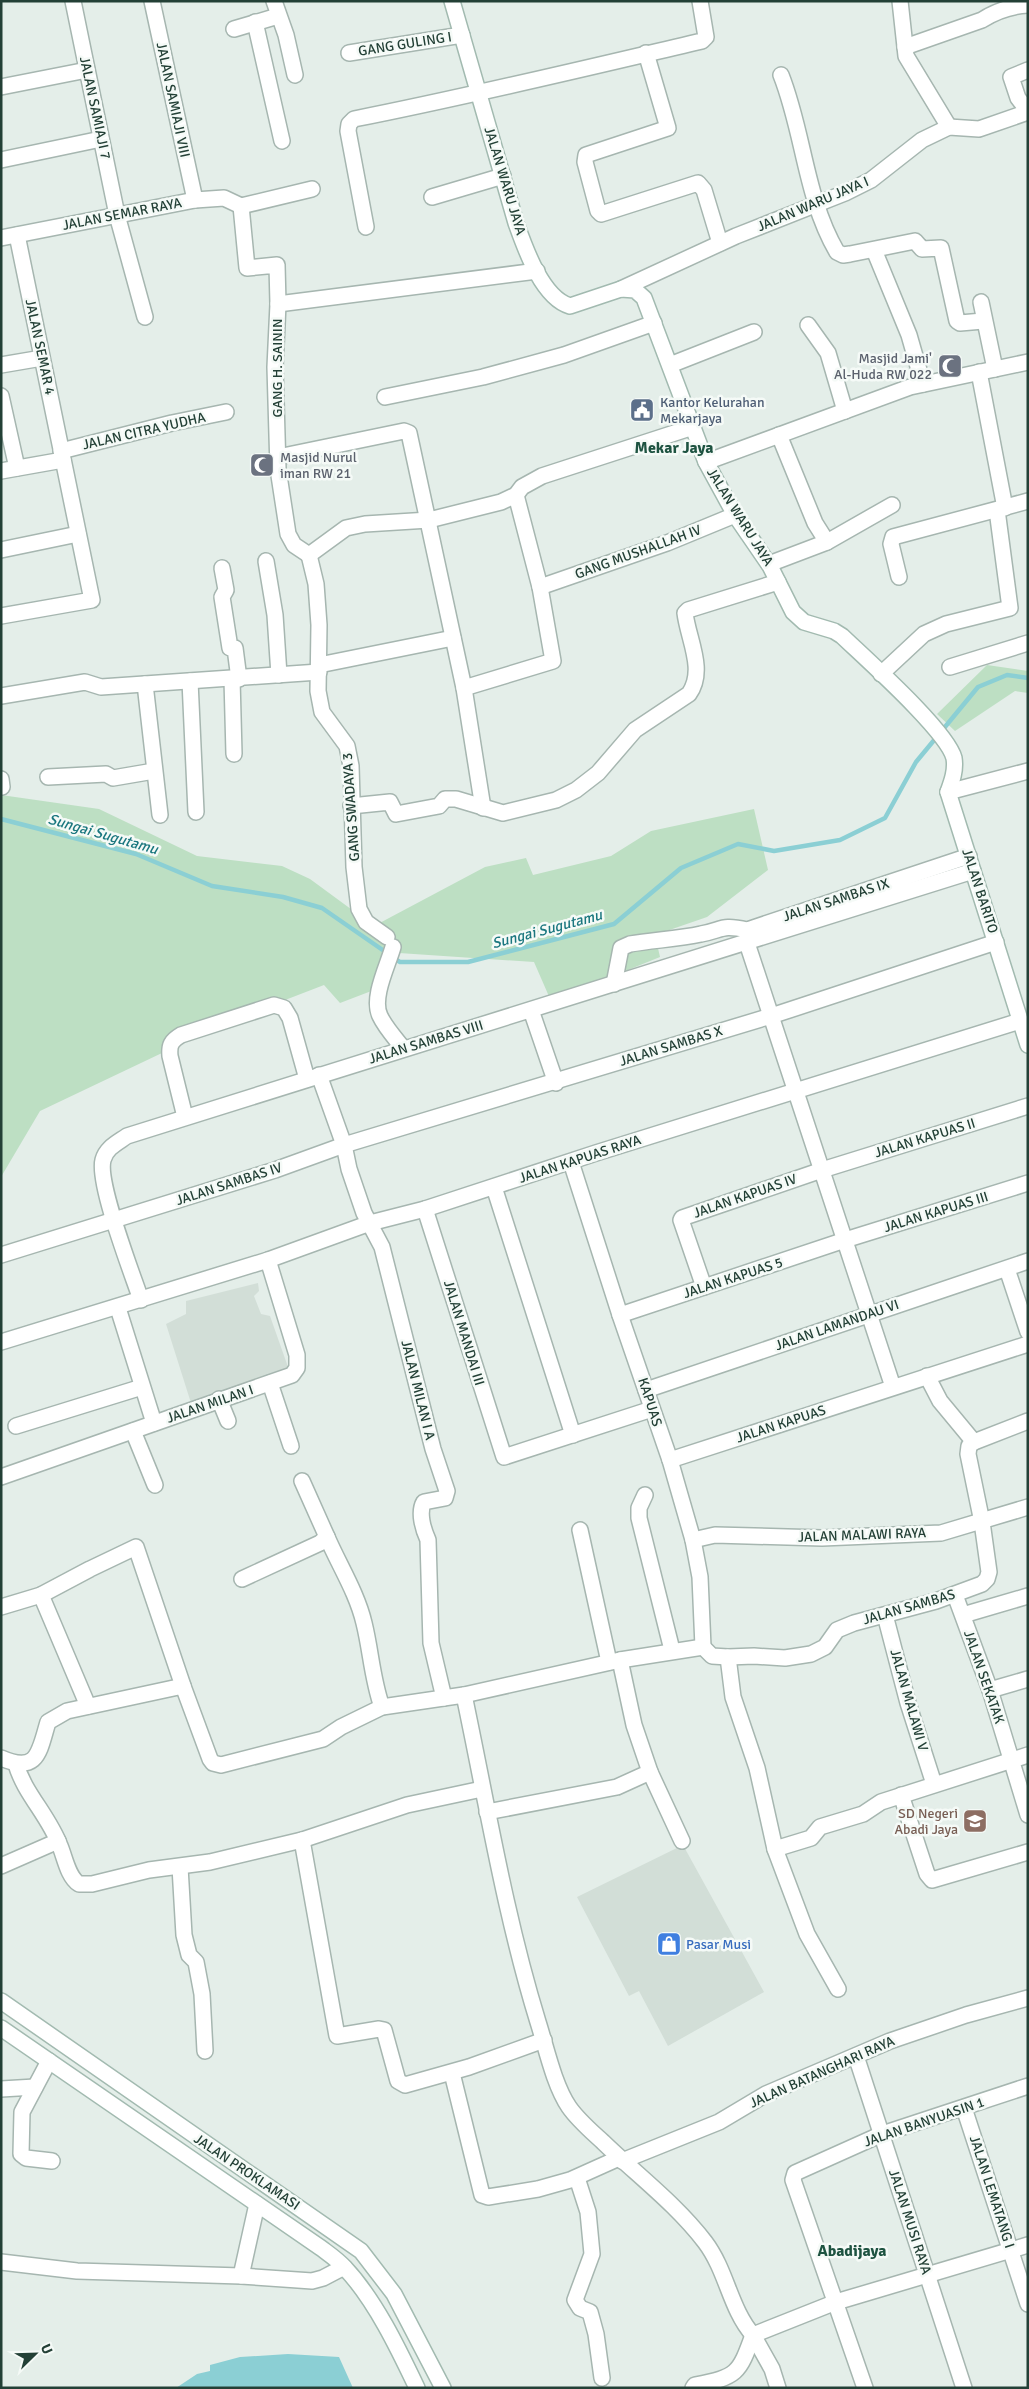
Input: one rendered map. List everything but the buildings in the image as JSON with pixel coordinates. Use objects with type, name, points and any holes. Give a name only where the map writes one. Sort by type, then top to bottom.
[{"type":"street","name":"JALAN SAMIAJI 7","points":[[73,1],[117,215],[146,317]]},
{"type":"street","name":"JALAN SAMIAJI VIII","points":[[152,1],[194,200]]},
{"type":"street","name":"JALAN WARU JAYA","points":[[452,1],[516,223],[537,271],[554,296],[562,304],[570,306],[621,289],[635,290],[644,298],[706,462],[735,515],[769,564],[793,612],[804,622],[834,631],[842,636],[944,738],[954,758],[954,772],[948,792]]},
{"type":"street","points":[[366,227],[348,131],[349,124],[354,119],[478,95],[520,82],[702,41],[706,37],[700,1]]},
{"type":"street","points":[[900,1],[905,47],[910,63],[935,101],[949,127]]},
{"type":"street","points":[[905,47],[976,22],[1018,4]]},
{"type":"street","points":[[234,29],[255,22],[276,8],[286,35],[295,75]]},
{"type":"street","points":[[255,22],[282,141]]},
{"type":"street","name":"GANG GULING I","points":[[349,53],[462,35]]},
{"type":"street","points":[[646,53],[668,128],[586,155],[585,162],[598,211],[601,214],[698,183],[704,190],[720,243]]},
{"type":"street","points":[[1,87],[87,70]]},
{"type":"street","points":[[1028,70],[1011,77],[1018,98],[1028,111]]},
{"type":"street","points":[[780,75],[790,98],[805,167],[816,205],[838,252],[843,255],[915,241],[922,249],[941,248],[957,320],[960,323],[983,321]]},
{"type":"street","name":"JALAN WARU JAYA I","points":[[621,289],[720,243],[816,205],[871,180],[922,140],[949,127],[979,129],[1028,111]]},
{"type":"street","points":[[1,160],[101,140]]},
{"type":"street","points":[[432,197],[503,176]]},
{"type":"street","points":[[241,206],[312,189]]},
{"type":"street","name":"JALAN SEMAR RAYA","points":[[1,238],[194,200],[224,198],[241,206]]},
{"type":"street","name":"GANG H. SAININ","points":[[241,206],[247,268],[277,265],[278,304],[275,367],[278,457],[288,534],[294,545],[309,555]]},
{"type":"street","name":"JALAN SEMAR 4","points":[[1,616],[92,600],[17,235]]},
{"type":"street","points":[[874,250],[908,335],[923,384]]},
{"type":"street","points":[[278,304],[537,271]]},
{"type":"street","points":[[981,302],[983,321],[995,369]]},
{"type":"street","points":[[385,397],[483,377],[555,357],[654,323]]},
{"type":"street","points":[[808,325],[828,353],[845,411]]},
{"type":"street","points":[[670,365],[754,332]]},
{"type":"street","points":[[1,365],[42,358]]},
{"type":"street","points":[[706,462],[923,384],[1028,362]]},
{"type":"street","points":[[881,674],[924,634],[946,624],[1010,608],[1001,509],[979,372]]},
{"type":"street","points":[[1,396],[17,468]]},
{"type":"street","name":"JALAN CITRA YUDHA","points":[[1,471],[62,456],[172,423],[226,412]]},
{"type":"street","points":[[309,555],[346,528],[365,524],[429,520],[501,502],[516,495],[522,486],[542,476],[693,427]]},
{"type":"street","points":[[278,457],[407,432],[411,439],[464,688],[472,750],[483,808]]},
{"type":"street","points":[[779,435],[815,523],[827,542]]},
{"type":"street","points":[[464,688],[553,661],[540,587],[516,495]]},
{"type":"street","points":[[899,578],[892,544],[893,537],[1028,501]]},
{"type":"street","points":[[769,564],[827,542],[892,505]]},
{"type":"street","name":"GANG MUSHALLAH IV","points":[[540,587],[667,543],[735,515]]},
{"type":"street","points":[[1,550],[78,534]]},
{"type":"street","name":"GANG SWADAYA 3","points":[[309,555],[313,567],[317,600],[318,691],[322,712],[347,746],[351,766],[354,867],[360,909],[366,922],[390,942],[387,968],[378,993],[379,1015],[403,1048]]},
{"type":"street","points":[[266,561],[275,615],[279,675]]},
{"type":"street","points":[[222,568],[226,590],[222,598],[230,648],[235,648],[234,754]]},
{"type":"street","points":[[352,806],[390,802],[396,814],[439,806],[445,799],[456,799],[483,808],[500,810],[504,813],[556,800],[576,790],[598,773],[635,730],[689,694],[694,688],[697,674],[686,624],[686,613],[688,610],[778,582]]},
{"type":"street","points":[[1,696],[86,682],[101,687],[279,675],[453,638]]},
{"type":"street","points":[[950,667],[1028,643]]},
{"type":"street","points":[[190,681],[196,812]]},
{"type":"street","points":[[145,684],[160,815]]},
{"type":"street","points":[[48,777],[106,774],[113,778],[154,771]]},
{"type":"street","points":[[948,792],[1028,771]]},
{"type":"street","name":"JALAN BARITO","points":[[948,792],[996,942],[1023,1017],[1028,1044]]},
{"type":"street","name":"JALAN SAMBAS IX","points":[[614,984],[621,948],[644,942],[703,934],[720,927],[747,930],[971,863]]},
{"type":"street","name":"JALAN SAMBAS VIII","points":[[114,1221],[104,1180],[102,1160],[108,1148],[127,1136],[403,1048],[450,1036],[747,943],[971,863]]},
{"type":"street","name":"JALAN SAMBAS X","points":[[344,1145],[556,1083],[668,1046],[771,1016],[996,942]]},
{"type":"street","points":[[747,943],[797,1090],[893,1387]]},
{"type":"street","points":[[185,1117],[170,1056],[169,1046],[172,1040],[181,1035],[274,1005],[284,1008],[344,1145],[349,1169],[364,1213],[370,1224]]},
{"type":"street","points":[[531,1010],[556,1083]]},
{"type":"street","name":"JALAN KAPUAS RAYA","points":[[1,1342],[118,1308],[268,1260],[370,1224],[425,1209],[1023,1017]]},
{"type":"street","name":"JALAN KAPUAS II","points":[[822,1170],[1028,1106]]},
{"type":"street","name":"JALAN SAMBAS IV","points":[[1,1255],[114,1221],[344,1145]]},
{"type":"street","name":"KAPUAS","points":[[572,1162],[620,1315],[670,1460],[693,1540],[700,1577],[703,1646]]},
{"type":"street","name":"JALAN KAPUAS IV","points":[[704,1287],[681,1220],[682,1218],[822,1170]]},
{"type":"street","name":"JALAN KAPUAS III","points":[[845,1240],[1028,1183]]},
{"type":"street","points":[[494,1187],[573,1434],[652,1409]]},
{"type":"street","name":"JALAN MANDAI III","points":[[425,1209],[504,1457],[573,1434]]},
{"type":"street","points":[[114,1221],[141,1300]]},
{"type":"street","name":"JALAN MILAN I A","points":[[370,1224],[382,1247],[433,1448],[447,1491],[445,1498],[422,1505],[422,1526],[428,1540],[431,1643],[444,1698]]},
{"type":"street","name":"JALAN KAPUAS 5","points":[[620,1315],[845,1240]]},
{"type":"street","name":"JALAN MILAN I","points":[[8,1474],[292,1375],[296,1368],[297,1355],[268,1260]]},
{"type":"street","name":"JALAN LAMANDAU VI","points":[[646,1390],[1028,1261]]},
{"type":"street","points":[[1007,1269],[1028,1332]]},
{"type":"street","points":[[118,1308],[154,1423]]},
{"type":"street","name":"JALAN KAPUAS","points":[[670,1460],[1028,1344]]},
{"type":"street","points":[[927,1376],[940,1401],[974,1442],[1028,1421]]},
{"type":"street","points":[[270,1383],[291,1446]]},
{"type":"street","points":[[16,1426],[142,1387]]},
{"type":"street","points":[[219,1399],[228,1421]]},
{"type":"street","points":[[133,1431],[155,1485]]},
{"type":"street","name":"JALAN SAMBAS","points":[[703,1646],[712,1656],[785,1658],[811,1654],[825,1647],[837,1630],[976,1587],[986,1579],[989,1572],[982,1522],[968,1454],[969,1446],[974,1442]]},
{"type":"street","points":[[302,1481],[359,1607],[364,1624],[374,1684],[382,1707]]},
{"type":"street","points":[[644,1495],[639,1508],[639,1518],[672,1650]]},
{"type":"street","name":"JALAN MALAWI RAYA","points":[[693,1540],[715,1536],[822,1538],[941,1533],[1028,1507]]},
{"type":"street","points":[[580,1530],[614,1661],[634,1725],[650,1772],[682,1842]]},
{"type":"street","points":[[242,1579],[320,1543],[327,1537]]},
{"type":"street","points":[[1,1607],[41,1595],[90,1568],[136,1547],[210,1759],[213,1764],[221,1765],[323,1739],[341,1727],[382,1707],[464,1695],[614,1661],[703,1646]]},
{"type":"street","points":[[41,1595],[88,1706]]},
{"type":"street","name":"JALAN SEKATAK","points":[[955,1595],[990,1690],[1028,1815]]},
{"type":"street","points":[[963,1615],[1028,1596]]},
{"type":"street","name":"JALAN MALAWI V","points":[[885,1615],[908,1703],[934,1784]]},
{"type":"street","points":[[728,1657],[733,1697],[757,1768],[775,1849],[807,1934],[838,1989]]},
{"type":"street","points":[[990,1690],[1028,1678]]},
{"type":"street","points":[[1,1758],[16,1764],[26,1765],[37,1756],[48,1722],[66,1711],[183,1686]]},
{"type":"street","points":[[464,1695],[482,1789],[514,1935],[544,2040],[568,2106],[674,2208],[705,2242],[721,2269],[739,2316],[753,2335],[772,2370],[778,2388]]},
{"type":"street","points":[[775,1849],[811,1838],[820,1828],[863,1814],[878,1804],[901,1795],[1028,1755]]},
{"type":"street","points":[[16,1764],[21,1780],[44,1813],[58,1841],[71,1876],[79,1884],[100,1883],[149,1870],[180,1867],[302,1840],[373,1815],[482,1789]]},
{"type":"street","points":[[487,1812],[617,1787],[650,1772]]},
{"type":"street","points":[[901,1795],[929,1878],[932,1880],[1028,1852]]},
{"type":"street","points":[[302,1840],[337,2036],[379,2029],[384,2030],[401,2084],[405,2085],[452,2073],[544,2040]]},
{"type":"street","points":[[1,1866],[58,1841]]},
{"type":"street","points":[[180,1867],[184,1935],[189,1955],[196,1962],[202,1994],[204,2051]]},
{"type":"street","name":"JALAN BATANGHARI RAYA","points":[[452,2073],[482,2195],[488,2197],[538,2189],[577,2178],[621,2159],[719,2122],[766,2094],[856,2056],[924,2029],[1028,1998]]},
{"type":"street","name":"JALAN PROKLAMASI","points":[[1,2001],[361,2251],[375,2268],[408,2318],[443,2388]]},
{"type":"street","name":"JALAN PROKLAMASI","points":[[1,2028],[321,2248],[344,2267],[360,2286],[392,2339],[417,2388]]},
{"type":"street","name":"JALAN MUSI RAYA","points":[[856,2056],[964,2388]]},
{"type":"street","points":[[49,2061],[20,2119],[21,2154],[26,2158],[52,2161]]},
{"type":"street","name":"JALAN BANYUASIN 1","points":[[836,2302],[793,2180],[794,2173],[882,2134],[1028,2086]]},
{"type":"street","points":[[1,2089],[35,2087]]},
{"type":"street","name":"JALAN LEMATANG I","points":[[964,2108],[1028,2304]]},
{"type":"street","points":[[577,2178],[588,2212],[592,2254],[576,2300],[580,2308],[590,2312],[596,2334],[602,2378]]},
{"type":"street","points":[[241,2276],[257,2204]]},
{"type":"street","points":[[693,2388],[737,2371],[743,2365],[753,2335],[836,2302],[1028,2245]]},
{"type":"street","points":[[1,2262],[77,2271],[241,2276],[312,2281],[323,2278],[344,2267]]},
{"type":"street","points":[[360,2286],[375,2268]]},
{"type":"street","points":[[836,2302],[865,2388]]},
{"type":"shaded area","points":[[258,1283],[259,1291],[254,1296],[261,1314],[270,1316],[288,1367],[264,1378],[191,1403],[166,1324],[186,1314],[186,1301]]},
{"type":"shaded area","name":"Pasar Musi","points":[[683,1845],[764,1992],[668,2046],[639,1991],[629,1996],[577,1897]]},
{"type":"green space","points":[[987,665],[1028,671],[1028,693],[1015,691],[955,731],[937,714]]},
{"type":"green space","points":[[1,795],[99,809],[197,856],[282,866],[310,879],[374,926],[485,867],[526,858],[533,875],[611,856],[651,831],[754,809],[768,870],[707,917],[655,935],[660,957],[551,1001],[534,962],[399,953],[374,990],[340,1003],[324,985],[223,1024],[40,1111],[1,1177]]},
{"type":"water","points":[[288,2354],[339,2357],[353,2388],[176,2388],[197,2374],[210,2371],[210,2365],[240,2357]]},
{"type":"waterway","name":"Sungai Sugutamu","points":[[393,958],[400,962],[468,962],[614,924],[681,868],[738,844],[774,851],[840,840],[885,818],[916,762],[978,687],[1007,675],[1028,678]]},
{"type":"waterway","name":"Sungai Sugutamu","points":[[1,819],[136,854],[212,886],[283,897],[322,908],[387,953]]},
{"type":"place","name":"Masjid Jami' Al-Huda RW 022","points":[[950,366]]},
{"type":"place","name":"Kantor Kelurahan Mekarjaya","points":[[642,410]]},
{"type":"place","name":"Masjid Nurul iman RW 21","points":[[262,465]]},
{"type":"place","name":"SD Negeri Abadi Jaya","points":[[975,1821]]},
{"type":"place","name":"Pasar Musi","points":[[669,1944]]},
{"type":"district","name":"Mekar Jaya","points":[[674,448]]},
{"type":"district","name":"Abadijaya","points":[[852,2251]]}]
